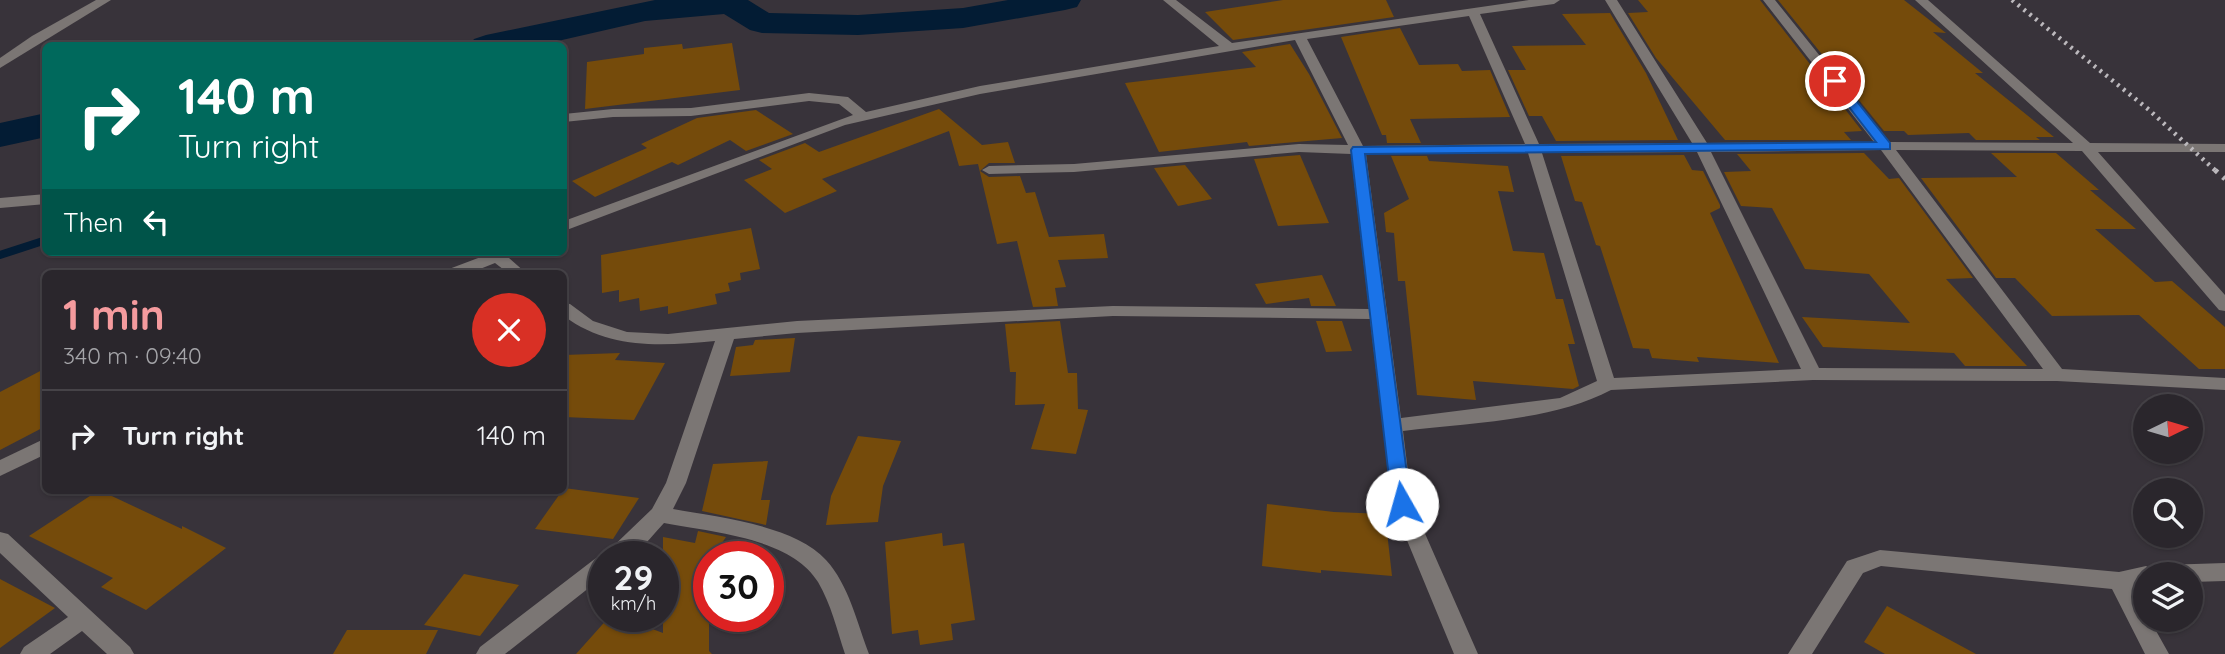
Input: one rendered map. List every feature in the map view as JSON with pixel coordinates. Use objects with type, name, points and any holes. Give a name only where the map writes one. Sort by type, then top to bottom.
[{"type":"street","points":[[0,64],[36,39],[105,0]]},
{"type":"street","points":[[1170,0],[1229,47]]},
{"type":"street","points":[[568,220],[841,122],[980,90],[1298,36],[1554,0]]},
{"type":"street","points":[[1611,0],[1702,147],[1813,374]]},
{"type":"street","points":[[1769,0],[1885,146],[2057,374]]},
{"type":"street","points":[[1921,0],[2086,147],[2225,306]]},
{"type":"street","points":[[1473,12],[1534,149],[1607,384]]},
{"type":"street","points":[[1298,36],[1357,150],[1402,504],[1466,654]]},
{"type":"street","points":[[567,118],[613,113],[691,112],[810,97],[844,100],[863,117]]},
{"type":"street","points":[[989,170],[1074,168],[1299,148],[2225,148]]},
{"type":"street","points":[[0,203],[42,199]]},
{"type":"street","points":[[464,270],[500,256]]},
{"type":"street","points":[[504,256],[516,270]]},
{"type":"street","points":[[567,310],[587,325],[626,338],[668,340],[797,327],[1113,311],[1378,314]]},
{"type":"street","points":[[633,541],[660,514],[676,483],[726,336]]},
{"type":"street","points":[[1392,426],[1560,404],[1581,398],[1607,384],[1813,374],[2057,374],[2225,384]]},
{"type":"street","points":[[0,469],[42,447]]},
{"type":"street","points":[[660,514],[777,540],[800,550],[818,565],[831,585],[857,654]]},
{"type":"street","points":[[0,540],[122,654]]},
{"type":"street","points":[[1801,654],[1855,567],[1880,558],[2119,581],[2133,578]]},
{"type":"street","points":[[2203,573],[2225,572]]},
{"type":"street","points":[[488,654],[588,576]]},
{"type":"street","points":[[2119,581],[2157,654]]},
{"type":"street","points":[[32,654],[84,618]]},
{"type":"building","points":[[1283,0],[1386,0],[1394,17],[1233,40],[1205,12]]},
{"type":"building","points":[[1638,0],[1760,0],[1862,131],[1844,132],[1851,140],[1725,140],[1656,58],[1628,13],[1648,12]]},
{"type":"building","points":[[1778,0],[1904,0],[1946,33],[1933,32],[1983,73],[1975,73],[2054,137],[2036,137],[2040,140],[1976,140],[1969,133],[1908,135],[1904,131],[1884,131]]},
{"type":"building","points":[[1610,13],[1646,73],[1678,140],[1556,141],[1542,116],[1529,116],[1508,70],[1526,70],[1512,46],[1586,45],[1562,14]]},
{"type":"building","points":[[1400,28],[1419,65],[1458,64],[1462,71],[1490,70],[1510,117],[1410,119],[1421,143],[1387,143],[1386,135],[1382,135],[1341,37]]},
{"type":"building","points":[[732,43],[740,90],[585,109],[587,62],[644,54],[644,48],[682,44],[683,49]]},
{"type":"building","points":[[1290,44],[1309,74],[1342,138],[1249,146],[1247,142],[1159,152],[1125,83],[1256,67],[1242,52]]},
{"type":"building","points":[[939,109],[982,145],[1008,142],[1015,163],[989,163],[980,171],[989,177],[1020,176],[1026,193],[1035,192],[1049,237],[1104,234],[1108,258],[1058,260],[1066,287],[1055,288],[1058,306],[1033,307],[1017,241],[997,244],[978,164],[959,166],[949,131],[822,179],[837,191],[785,213],[744,180],[772,169],[759,160],[805,143],[819,152]]},
{"type":"building","points":[[756,110],[793,134],[746,151],[730,140],[678,165],[672,162],[595,197],[572,181],[647,148],[641,144],[697,118]]},
{"type":"building","points":[[1864,153],[1889,179],[1899,178],[1973,278],[1946,279],[2027,366],[1965,366],[1954,353],[1823,347],[1802,317],[1910,323],[1869,274],[1805,269],[1772,208],[1741,206],[1724,172],[1751,171],[1737,154]]},
{"type":"building","points":[[1991,153],[2056,153],[2099,190],[2090,190],[2136,229],[2095,229],[2155,282],[2172,281],[2225,327],[2225,369],[2199,369],[2139,315],[2052,316],[2015,278],[1996,278],[1921,178],[2017,177]]},
{"type":"building","points":[[1300,155],[1329,223],[1278,226],[1254,159]]},
{"type":"building","points":[[1684,155],[1692,170],[1703,171],[1720,205],[1720,208],[1710,213],[1779,363],[1697,357],[1699,362],[1652,358],[1649,349],[1633,348],[1600,246],[1596,245],[1582,202],[1575,201],[1561,156]]},
{"type":"building","points":[[1391,156],[1427,156],[1429,161],[1508,166],[1514,192],[1498,191],[1513,251],[1544,253],[1556,299],[1563,299],[1575,344],[1568,344],[1579,386],[1573,389],[1473,381],[1476,400],[1417,395],[1405,281],[1398,281],[1394,233],[1386,232],[1384,213],[1409,199]]},
{"type":"building","points":[[1185,165],[1212,199],[1178,206],[1154,168]]},
{"type":"building","points":[[751,228],[760,269],[740,273],[741,280],[728,283],[730,291],[715,294],[717,304],[668,314],[668,306],[640,311],[639,298],[619,302],[619,290],[602,293],[601,255]]},
{"type":"building","points":[[1322,275],[1336,306],[1311,306],[1309,298],[1266,304],[1255,284]]},
{"type":"building","points":[[1060,321],[1068,373],[1077,373],[1078,409],[1088,410],[1076,454],[1031,449],[1045,404],[1015,405],[1016,372],[1010,372],[1005,324]]},
{"type":"building","points":[[1316,321],[1342,321],[1352,351],[1326,352]]},
{"type":"building","points":[[795,338],[790,372],[730,376],[736,347],[753,345],[755,340]]},
{"type":"building","points":[[620,353],[615,360],[665,363],[634,420],[567,417],[567,355]]},
{"type":"building","points":[[42,370],[42,428],[0,450],[0,392]]},
{"type":"building","points":[[858,436],[901,441],[883,486],[878,522],[826,525],[831,496]]},
{"type":"building","points":[[768,461],[761,500],[770,500],[766,525],[702,511],[713,464]]},
{"type":"building","points":[[567,488],[639,498],[613,539],[535,529],[560,494],[567,494]]},
{"type":"building","points":[[93,494],[108,494],[226,548],[146,610],[101,587],[113,578],[29,536]]},
{"type":"building","points":[[1267,504],[1334,512],[1385,514],[1392,576],[1321,570],[1321,573],[1262,566]]},
{"type":"building","points":[[698,531],[726,537],[723,541],[696,541]]},
{"type":"building","points":[[942,533],[943,546],[964,543],[975,620],[951,624],[953,640],[920,645],[918,630],[892,634],[885,542]]},
{"type":"building","points":[[663,537],[693,543],[693,632],[709,632],[709,651],[712,654],[576,654],[596,632],[679,632],[679,541],[663,541]]},
{"type":"building","points":[[464,574],[519,585],[480,636],[424,625]]},
{"type":"building","points":[[0,579],[55,608],[0,648]]},
{"type":"building","points":[[1887,606],[1976,654],[1885,654],[1864,642]]},
{"type":"building","points":[[347,630],[438,630],[426,654],[333,654]]},
{"type":"waterway","points":[[504,42],[645,11],[730,3],[762,23],[858,25],[963,18],[1065,0]]},
{"type":"waterway","points":[[0,135],[42,126]]},
{"type":"waterway","points":[[0,255],[42,241]]},
{"type":"railway","points":[[2012,0],[2148,109],[2217,172]]},
{"type":"railway","points":[[2215,170],[2225,179]]},
{"type":"route","points":[[1402,504],[1357,150],[1885,146],[1835,81]]}]
